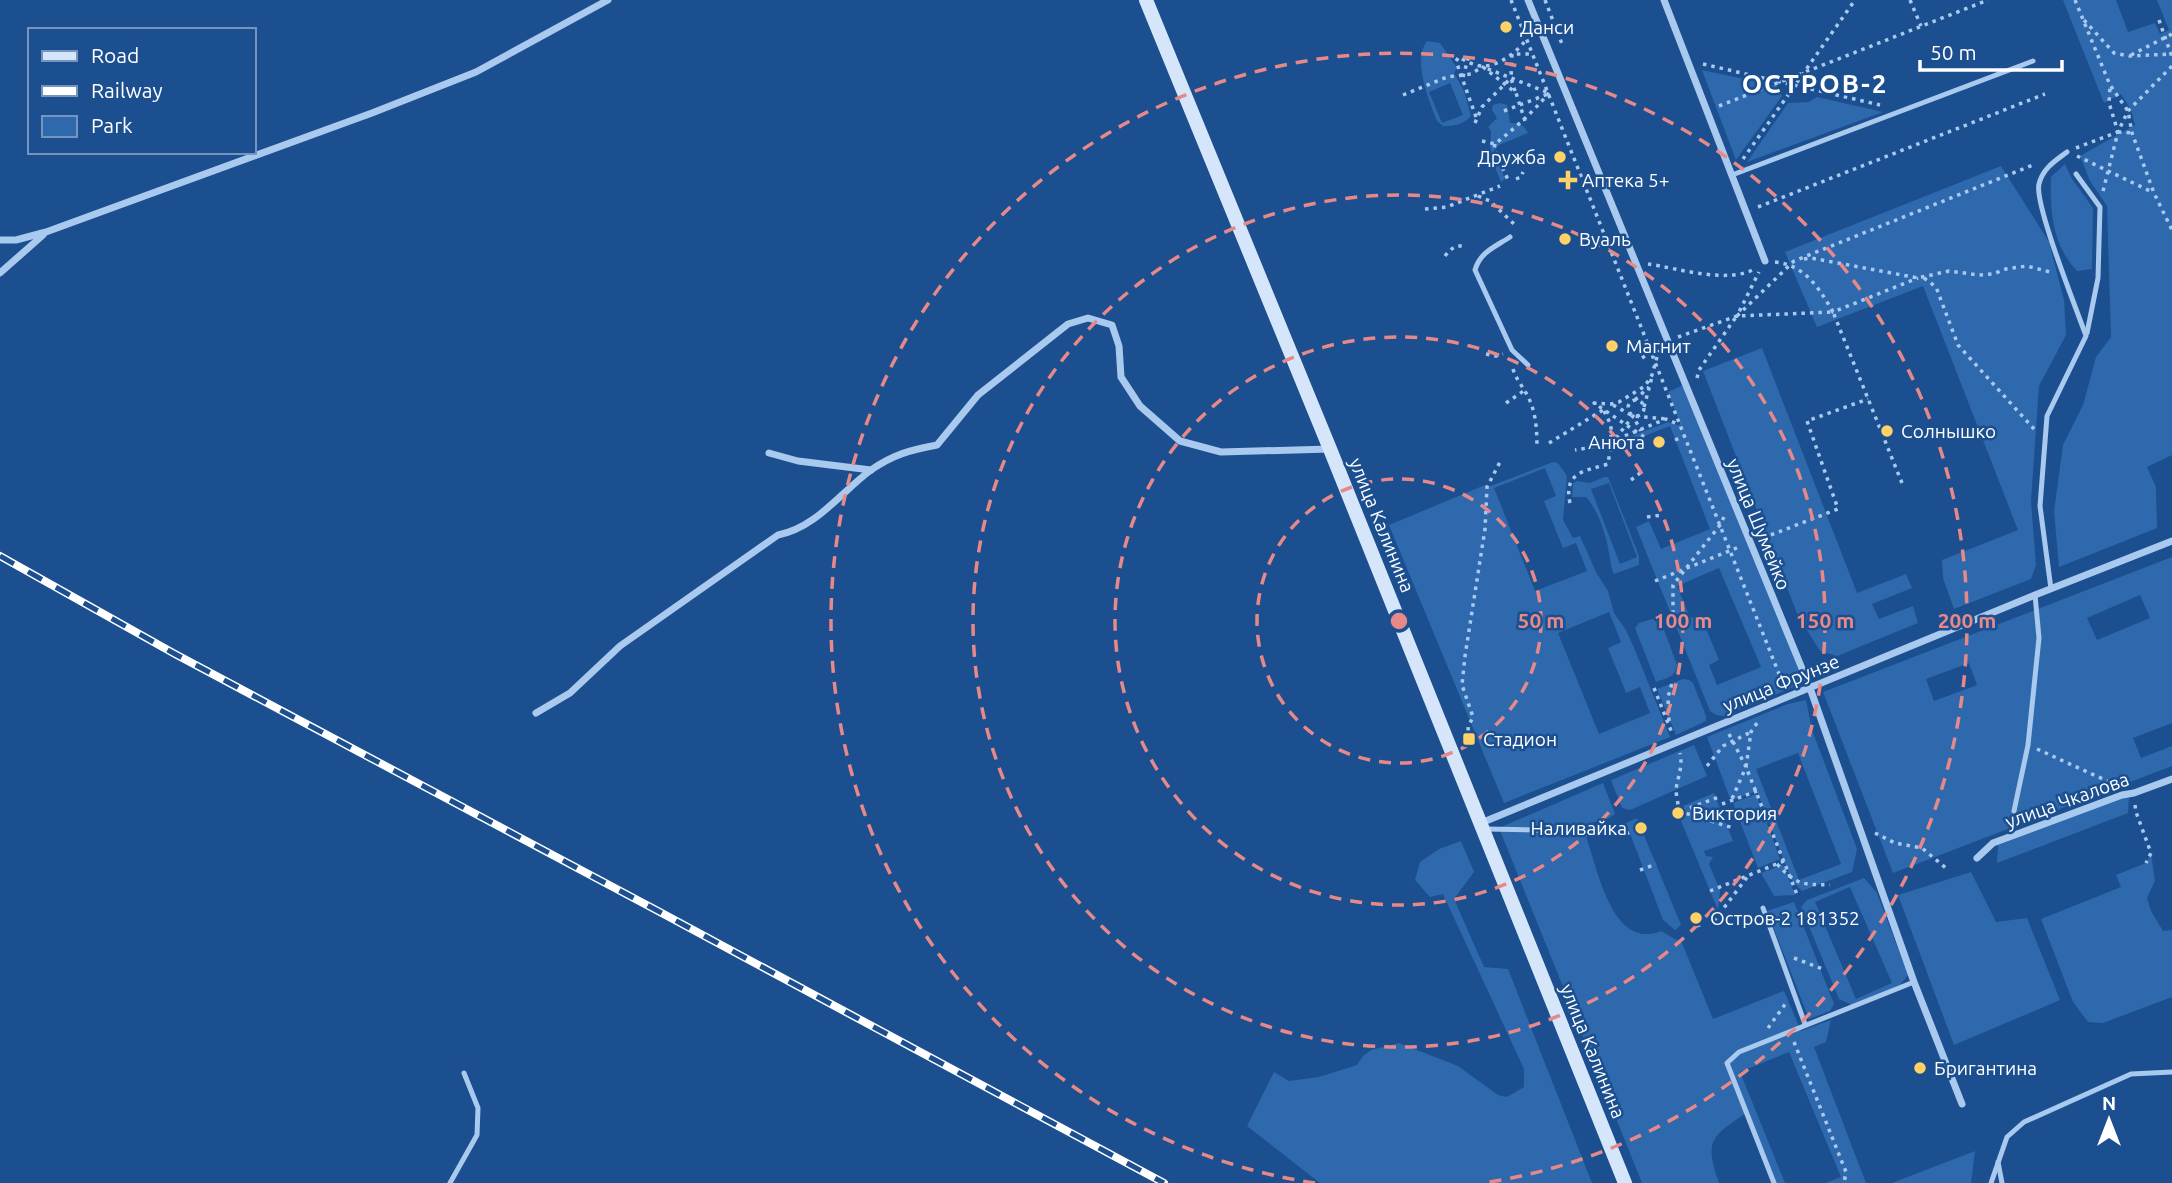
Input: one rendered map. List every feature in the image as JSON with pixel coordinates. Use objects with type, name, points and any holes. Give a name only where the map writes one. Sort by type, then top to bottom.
[{"type":"main road","name":"улица Калинина","points":[[1146,0],[1625,1183]]},
{"type":"street","points":[[0,240],[16,240],[46,232],[372,113],[476,72],[608,0]]},
{"type":"street","name":"улица Шумейко","points":[[1528,0],[1810,688],[1914,982],[1962,1104]]},
{"type":"street","points":[[1664,0],[1765,261]]},
{"type":"street","points":[[0,273],[46,232]]},
{"type":"street","points":[[536,713],[570,692],[631,638],[778,536],[793,532],[823,512],[872,470],[904,451],[937,445],[978,395],[1068,324],[1088,318],[1112,325],[1119,346],[1121,377],[1140,406],[1180,441],[1221,452],[1330,449]]},
{"type":"street","points":[[769,453],[798,461],[872,470]]},
{"type":"street","name":"улица Фрунзе","points":[[1481,826],[1769,704],[2172,541]]},
{"type":"street","name":"улица Чкалова","points":[[1977,858],[1993,843],[2172,779]]},
{"type":"lane","points":[[1732,175],[2033,61]]},
{"type":"lane","points":[[2067,152],[2048,166],[2038,186],[2043,216],[2086,336]]},
{"type":"lane","points":[[2050,589],[2040,506],[2047,416],[2086,336],[2098,278],[2101,206],[2076,174]]},
{"type":"lane","points":[[1510,237],[1478,259],[1475,270],[1512,350],[1528,365]]},
{"type":"lane","points":[[2014,811],[2028,745],[2039,638],[2035,595]]},
{"type":"lane","points":[[1481,826],[1591,831]]},
{"type":"lane","points":[[1762,908],[1805,1024]]},
{"type":"lane","points":[[1774,1183],[1727,1063],[1739,1052],[1757,1044],[1914,982]]},
{"type":"lane","points":[[1991,1183],[2007,1137],[2024,1122],[2131,1074],[2172,1072]]},
{"type":"lane","points":[[450,1183],[477,1135],[478,1108],[464,1073]]},
{"type":"lane","points":[[1998,1160],[2002,1183]]},
{"type":"path","points":[[1511,0],[1788,697]]},
{"type":"path","points":[[1732,175],[1855,0]]},
{"type":"path","points":[[1910,0],[1921,26]]},
{"type":"path","points":[[1707,111],[1988,0]]},
{"type":"path","points":[[2075,0],[2110,85],[2128,111],[2132,133],[2154,193],[2172,230]]},
{"type":"path","points":[[2083,19],[2114,53],[2130,56],[2172,55],[2159,20]]},
{"type":"path","points":[[2130,56],[2172,34]]},
{"type":"path","points":[[1525,121],[1511,78],[1512,54],[1527,38]]},
{"type":"path","points":[[1403,95],[1447,77],[1463,77],[1512,54],[1533,54]]},
{"type":"path","points":[[1463,77],[1469,55]]},
{"type":"path","points":[[1476,117],[1463,77],[1458,71],[1456,61],[1459,57],[1549,93]]},
{"type":"path","points":[[1688,61],[1902,110]]},
{"type":"path","points":[[1483,66],[1516,93]]},
{"type":"path","points":[[2101,206],[2107,169],[2118,132],[2128,111],[2172,66]]},
{"type":"path","points":[[1475,123],[1482,107],[1511,78]]},
{"type":"path","points":[[2110,85],[2109,103],[2118,132]]},
{"type":"path","points":[[1504,111],[1549,93]]},
{"type":"path","points":[[1509,182],[1494,149],[1495,144],[1525,121],[1549,93]]},
{"type":"path","points":[[1746,211],[2045,94]]},
{"type":"path","points":[[2067,152],[2118,132],[2132,133]]},
{"type":"path","points":[[1482,141],[1495,144]]},
{"type":"path","points":[[2067,152],[2154,193]]},
{"type":"path","points":[[1688,391],[1696,382],[1699,370],[1737,316],[1790,263],[2035,165]]},
{"type":"path","points":[[1516,179],[1521,177],[1523,172]]},
{"type":"path","points":[[1425,209],[1447,207],[1500,186]]},
{"type":"path","points":[[1475,196],[1490,201],[1516,226]]},
{"type":"path","points":[[1446,256],[1459,245],[1466,246]]},
{"type":"path","points":[[1798,259],[1811,258],[1918,278],[1949,271],[1979,275],[2027,266],[2065,276]]},
{"type":"path","points":[[1635,262],[1671,266],[1694,273],[1739,275],[1753,270],[1765,261],[1790,263],[1818,285],[1833,312],[1902,483]]},
{"type":"path","points":[[1737,316],[1833,312],[1918,278]]},
{"type":"path","points":[[1924,278],[1936,287],[1958,345],[2045,441]]},
{"type":"path","points":[[1642,358],[1661,345]]},
{"type":"path","points":[[1486,354],[1496,356],[1512,350],[1517,383],[1525,390],[1537,425],[1537,448]]},
{"type":"path","points":[[1640,429],[1652,375]]},
{"type":"path","points":[[1644,437],[1628,410],[1631,402],[1650,385]]},
{"type":"path","points":[[1506,403],[1525,390]]},
{"type":"path","points":[[1655,581],[1838,509],[1807,421],[1868,399]]},
{"type":"path","points":[[1549,443],[1611,404],[1633,416],[1640,416],[1644,411],[1643,403],[1635,400]]},
{"type":"path","points":[[1570,503],[1571,480],[1575,475],[1608,464],[1611,425],[1603,410]]},
{"type":"path","points":[[1644,411],[1681,426]]},
{"type":"path","points":[[1575,450],[1611,444],[1633,416]]},
{"type":"path","points":[[1615,440],[1667,419]]},
{"type":"path","points":[[1675,440],[1685,436]]},
{"type":"path","points":[[1469,739],[1468,727],[1473,717],[1462,685],[1465,656],[1485,529],[1487,487],[1500,463]]},
{"type":"path","points":[[1631,480],[1644,470]]},
{"type":"path","points":[[1647,517],[1662,515]]},
{"type":"path","points":[[1671,622],[1673,585],[1720,525]]},
{"type":"path","points":[[1669,726],[1668,697],[1674,680]]},
{"type":"path","points":[[1654,688],[1682,764],[1676,791],[1678,813]]},
{"type":"path","points":[[1731,801],[1746,767],[1751,732],[1769,704]]},
{"type":"path","points":[[1724,723],[1757,791],[1798,897]]},
{"type":"path","points":[[1707,766],[1723,746],[1751,732]]},
{"type":"path","points":[[2028,745],[2134,793],[2136,812],[2151,853],[2146,863]]},
{"type":"path","points":[[1722,804],[1757,791]]},
{"type":"path","points":[[1678,813],[1719,797]]},
{"type":"path","points":[[1678,813],[1689,813],[1731,827]]},
{"type":"path","points":[[1859,825],[1895,843],[1922,848],[1947,869]]},
{"type":"path","points":[[1626,834],[1641,828]]},
{"type":"path","points":[[1710,891],[1784,861]]},
{"type":"path","points":[[1640,870],[1656,864]]},
{"type":"path","points":[[1777,864],[1791,879],[1801,884],[1830,885]]},
{"type":"path","points":[[1714,921],[1749,874]]},
{"type":"path","points":[[1696,918],[1699,927]]},
{"type":"path","points":[[1779,953],[1823,969]]},
{"type":"path","points":[[1757,1044],[1793,991]]},
{"type":"path","points":[[1790,1031],[1846,1172],[1844,1183]]},
{"type":"green space","points":[[2063,0],[2116,0],[2128,32],[2155,23],[2160,34],[2169,30],[2157,0],[2172,0],[2172,455],[2147,467],[2156,487],[2157,528],[2059,567],[2054,511],[2063,445],[2083,405],[2096,357],[2111,337],[2107,206],[2090,181],[2080,156],[2135,125],[2131,110],[2121,94],[2104,103]]},
{"type":"green space","points":[[1427,41],[1440,43],[1457,68],[1454,73],[1464,91],[1471,116],[1465,121],[1443,126],[1437,121],[1423,80],[1423,49]],"holes":[[[1450,83],[1463,115],[1442,123],[1429,92]]]},
{"type":"green space","points":[[1702,70],[1777,86],[1782,96],[1736,160]]},
{"type":"green space","points":[[1817,97],[1883,112],[1747,162],[1788,103],[1809,102]]},
{"type":"green space","points":[[1493,105],[1507,105],[1510,123],[1521,125],[1528,133],[1499,145],[1494,151],[1505,179],[1501,182],[1490,155],[1491,131],[1488,127],[1497,118],[1492,110]]},
{"type":"green space","points":[[2065,164],[2072,179],[2093,208],[2092,269],[2077,271],[2062,250],[2054,227],[2051,177]]},
{"type":"green space","points":[[2001,166],[2049,242],[2064,300],[2066,335],[2039,386],[2031,501],[2036,565],[2031,579],[1954,609],[1943,578],[1942,560],[2018,530],[1923,286],[1817,327],[1785,252]]},
{"type":"green space","points":[[1762,348],[1857,593],[1906,574],[1912,588],[1872,604],[1879,619],[1913,606],[1918,623],[1837,656],[1820,651],[1798,616],[1703,371]]},
{"type":"green space","points":[[1683,385],[1801,675],[1797,685],[1723,716],[1710,711],[1636,527],[1649,521],[1661,549],[1710,529],[1670,426],[1619,446],[1619,441],[1668,422],[1681,426],[1668,392]],"holes":[[[1719,568],[1761,667],[1717,685],[1709,665],[1719,660],[1700,614],[1690,618],[1677,586]]]},
{"type":"green space","points":[[1553,462],[1558,463],[1567,476],[1563,520],[1573,538],[1580,536],[1608,591],[1614,613],[1626,630],[1670,737],[1504,803],[1389,525],[1485,485],[1488,487]],"holes":[[[1545,468],[1556,496],[1544,501],[1563,548],[1576,543],[1587,571],[1535,591],[1494,488]],[[1609,612],[1621,642],[1608,648],[1626,693],[1640,687],[1650,713],[1599,734],[1558,633]]]},
{"type":"green space","points":[[1608,477],[1639,556],[1639,565],[1614,574],[1604,531],[1594,508],[1586,497],[1572,497],[1573,483],[1590,483]],"holes":[[[1609,483],[1637,557],[1620,564],[1591,489]]]},
{"type":"green space","points":[[2172,557],[2172,723],[2133,738],[2141,758],[2172,746],[2172,766],[1893,873],[1823,692]],"holes":[[[2140,595],[2150,618],[2097,640],[2087,618]],[[1969,663],[1977,685],[1934,701],[1926,679]]]},
{"type":"green space","points":[[1660,619],[1677,665],[1673,675],[1656,682],[1635,628],[1639,623]]},
{"type":"green space","points":[[1683,679],[1693,683],[1706,721],[1676,735],[1657,689]]},
{"type":"green space","points":[[1806,700],[1812,730],[1857,849],[1852,872],[1802,891],[1791,879],[1757,791],[1731,801],[1707,737],[1788,704]],"holes":[[[1798,753],[1841,864],[1799,880],[1756,769]]]},
{"type":"green space","points":[[1694,745],[1707,776],[1630,810],[1622,808],[1611,780]]},
{"type":"green space","points":[[1603,783],[1615,814],[1607,819],[1579,826],[1586,837],[1602,886],[1619,918],[1630,929],[1644,934],[1661,931],[1682,943],[1713,1019],[1784,991],[1801,1031],[1831,1020],[1826,1042],[1814,1047],[1866,1183],[1826,1183],[1841,1177],[1789,1052],[1740,1072],[1785,1183],[1774,1183],[1746,1113],[1718,1134],[1714,1141],[1712,1157],[1719,1183],[1642,1183],[1499,828]]},
{"type":"green space","points":[[1714,793],[1733,841],[1704,851],[1706,856],[1713,857],[1709,864],[1720,890],[1718,910],[1676,809]]},
{"type":"green space","points":[[1756,794],[1780,859],[1758,868],[1733,803]]},
{"type":"green space","points":[[2129,797],[2128,813],[1997,863],[1998,845]]},
{"type":"green space","points":[[1637,818],[1681,925],[1675,930],[1663,920],[1626,823]]},
{"type":"green space","points":[[1461,841],[1474,872],[1454,899],[1484,967],[1508,969],[1592,1183],[1320,1183],[1247,1126],[1274,1072],[1289,1081],[1319,1077],[1357,1065],[1371,1050],[1399,1043],[1458,1066],[1498,1095],[1507,1097],[1524,1087],[1524,1069],[1443,894],[1430,897],[1415,880],[1420,862],[1439,849]]},
{"type":"green space","points":[[2151,853],[2155,881],[2147,898],[2163,931],[2172,930],[2172,997],[2103,1023],[2088,1022],[2073,1002],[2041,919],[2121,887],[2116,875],[2146,863]]},
{"type":"green space","points":[[1783,865],[1795,895],[1774,896],[1761,873]]},
{"type":"green space","points":[[1971,872],[1996,922],[2027,918],[2060,1000],[1954,1045],[1898,895]]},
{"type":"green space","points":[[1864,878],[1877,893],[1908,975],[1900,985],[1852,1005],[1839,999],[1801,907],[1807,900]],"holes":[[[1850,887],[1892,983],[1856,999],[1815,902]]]},
{"type":"green space","points":[[1794,902],[1834,1004],[1830,1011],[1809,1019],[1767,911]]},
{"type":"green space","points":[[1975,1151],[1971,1183],[1892,1183]]},
{"type":"railway","points":[[0,556],[175,654],[1164,1183]]},
{"type":"place","name":"Данси","points":[[1506,27]]},
{"type":"place","name":"Дружба","points":[[1560,157]]},
{"type":"place","name":"Аптека 5+","points":[[1568,180]]},
{"type":"place","name":"Вуаль","points":[[1565,239]]},
{"type":"place","name":"Магнит","points":[[1612,346]]},
{"type":"place","name":"Солнышко","points":[[1887,431]]},
{"type":"place","name":"Анюта","points":[[1659,442]]},
{"type":"place","name":"Стадион","points":[[1469,739]]},
{"type":"place","name":"Виктория","points":[[1678,813]]},
{"type":"place","name":"Наливайка","points":[[1641,828]]},
{"type":"place","name":"Остров-2 181352","points":[[1696,918]]},
{"type":"place","name":"Бригантина","points":[[1920,1068]]},
{"type":"district","name":"ОСТРОВ-2","points":[[1815,84]]}]
